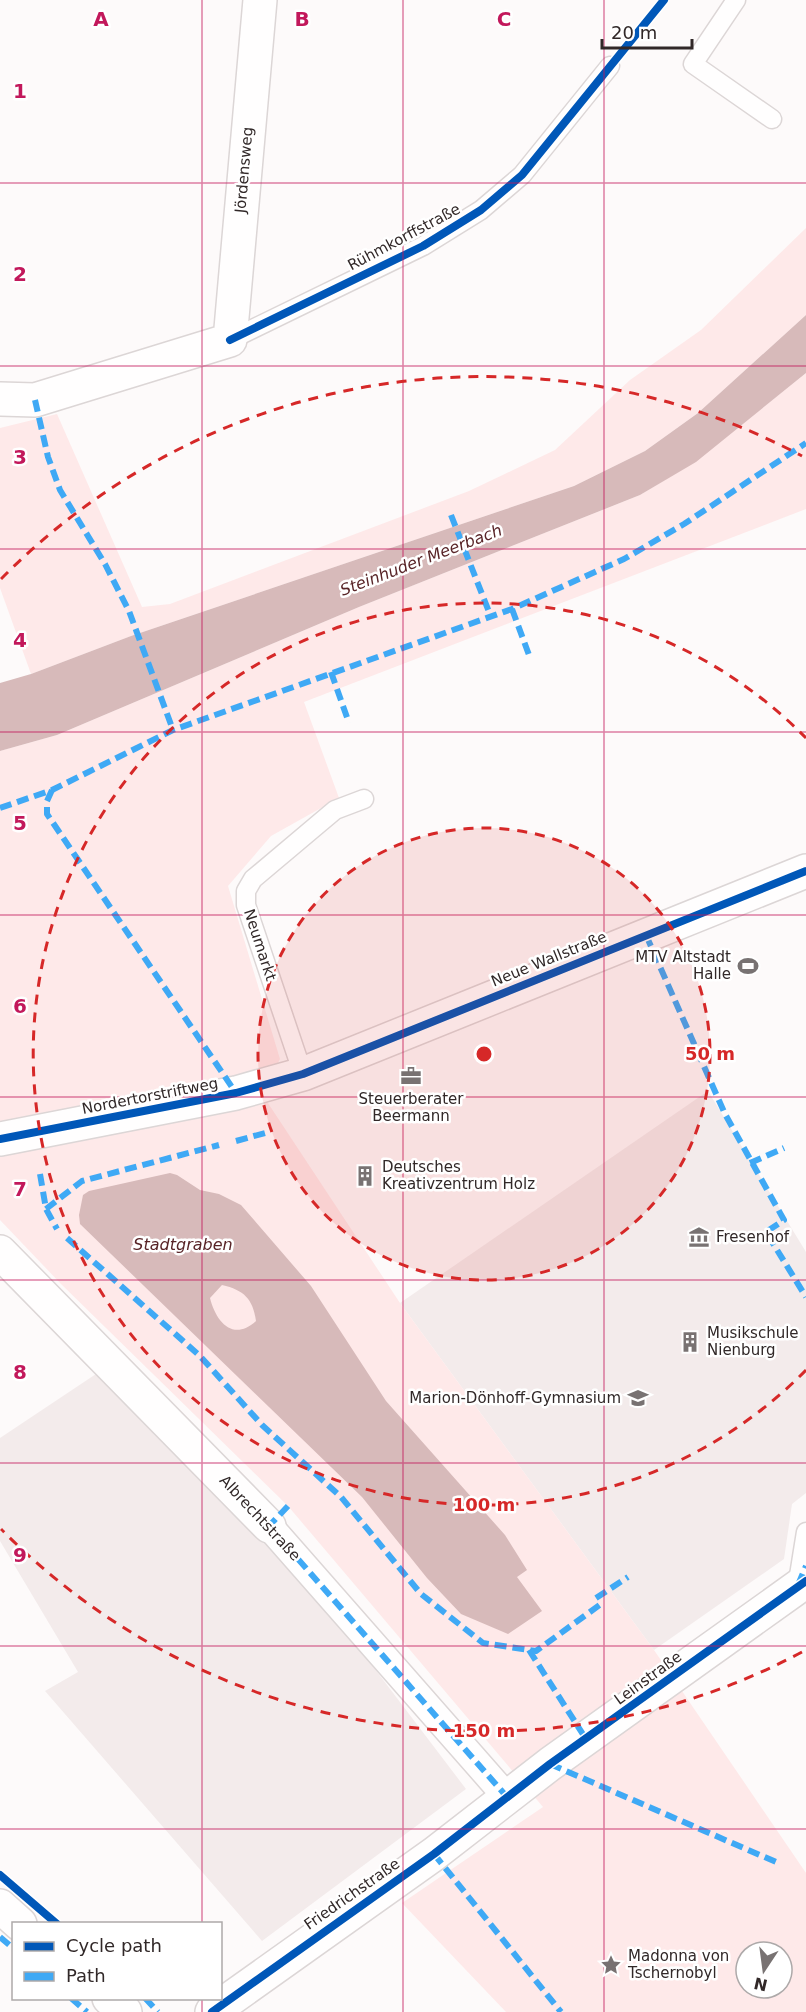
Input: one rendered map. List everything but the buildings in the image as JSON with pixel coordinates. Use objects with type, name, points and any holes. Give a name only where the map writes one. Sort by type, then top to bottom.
[{"type":"street","name":"Jördensweg","points":[[230,340],[260,0]]},
{"type":"street","name":"Rühmkorffstraße","points":[[0,399],[35,400],[230,340]]},
{"type":"street","name":"Neue Wallstraße","points":[[303,1074],[806,871]]},
{"type":"street","name":"Nordertorstriftweg","points":[[0,1139],[236,1093],[303,1074]]},
{"type":"street","name":"Albrechtstraße","points":[[0,1251],[269,1526],[507,1797]]},
{"type":"street","name":"Leinstraße","points":[[507,1797],[803,1579]]},
{"type":"street","name":"Friedrichstraße","points":[[212,2012],[434,1854],[507,1797]]},
{"type":"street","points":[[0,1906],[19,1922]]},
{"type":"street","points":[[111,2000],[125,2012]]},
{"type":"lane","points":[[736,0],[693,63],[772,119]]},
{"type":"lane","name":"Rühmkorffstraße","points":[[230,340],[423,246],[481,210],[522,175],[610,66]]},
{"type":"lane","name":"Neumarkt","points":[[303,1074],[246,905],[245,896],[253,879],[335,810],[364,799]]},
{"type":"lane","points":[[803,1579],[806,1532]]},
{"type":"shaded area","points":[[806,228],[806,315],[698,413],[645,451],[574,486],[131,636],[31,674],[0,588],[0,428],[57,414],[142,607],[170,604],[469,491],[555,450],[630,380],[701,330]]},
{"type":"shaded area","points":[[806,373],[806,509],[304,702],[339,798],[271,836],[228,886],[280,1059],[262,1094],[400,1303],[654,1650],[806,1873],[806,2012],[506,2012],[402,1903],[543,1807],[288,1506],[61,1284],[0,1220],[0,751],[57,735],[359,607],[640,495],[696,461]]},
{"type":"shaded area","name":"Marion-Dönhoff-Gymnasium","points":[[708,1091],[806,1252],[806,1493],[792,1504],[784,1559],[654,1650],[400,1303]]},
{"type":"shaded area","points":[[96,1374],[324,1602],[466,1789],[262,1941],[45,1691],[78,1672],[0,1541],[0,1438]]},
{"type":"water","name":"Steinhuder Meerbach","points":[[806,315],[806,373],[696,462],[640,495],[359,607],[57,735],[0,751],[0,683],[31,674],[131,636],[574,486],[645,451],[698,413]]},
{"type":"water","name":"Stadtgraben","points":[[170,1173],[200,1190],[219,1194],[241,1205],[311,1286],[386,1401],[505,1535],[527,1570],[517,1577],[542,1611],[508,1634],[461,1614],[427,1578],[362,1497],[80,1224],[79,1215],[83,1195],[89,1191]],"holes":[[[222,1285],[242,1293],[250,1301],[256,1321],[240,1330],[233,1329],[221,1321],[216,1315],[210,1298]]]},
{"type":"marked path","points":[[35,400],[48,457],[60,490],[105,564],[129,611],[173,730]]},
{"type":"marked path","points":[[0,808],[52,790],[173,730],[512,609],[624,559],[684,524],[806,443]]},
{"type":"marked path","points":[[451,515],[491,617]]},
{"type":"marked path","points":[[512,609],[529,655]]},
{"type":"marked path","points":[[331,672],[349,723]]},
{"type":"marked path","points":[[52,790],[47,801],[47,814],[236,1093]]},
{"type":"marked path","points":[[646,935],[725,1114],[784,1220],[766,1232],[806,1297]]},
{"type":"marked path","points":[[236,1141],[265,1133]]},
{"type":"marked path","points":[[46,1209],[82,1181],[219,1145]]},
{"type":"marked path","points":[[750,1163],[784,1148]]},
{"type":"marked path","points":[[40,1174],[46,1209],[57,1229]]},
{"type":"marked path","points":[[67,1238],[200,1356],[262,1425],[341,1497],[421,1594],[483,1643],[536,1651],[601,1604]]},
{"type":"marked path","points":[[288,1506],[269,1526],[507,1797]]},
{"type":"marked path","points":[[798,1585],[806,1566]]},
{"type":"marked path","points":[[596,1598],[628,1577]]},
{"type":"marked path","points":[[529,1650],[586,1739]]},
{"type":"marked path","points":[[550,1764],[776,1862]]},
{"type":"marked path","points":[[434,1854],[561,2012]]},
{"type":"marked path","points":[[0,1937],[12,1947]]},
{"type":"marked path","points":[[73,2000],[87,2012]]},
{"type":"marked path","points":[[147,2000],[158,2012]]},
{"type":"cycle path","points":[[230,340],[423,246],[481,210],[522,175],[664,0]]},
{"type":"cycle path","points":[[0,1139],[236,1093],[303,1074],[806,871]]},
{"type":"cycle path","points":[[212,2012],[434,1854],[550,1764],[806,1581]]},
{"type":"cycle path","points":[[0,1875],[55,1922]]},
{"type":"place","name":"MTV Altstadt Halle","points":[[748,966]]},
{"type":"place","name":"Steuerberater Beermann","points":[[411,1076]]},
{"type":"place","name":"Deutsches Kreativzentrum Holz","points":[[365,1176]]},
{"type":"place","name":"Fresenhof","points":[[699,1237]]},
{"type":"place","name":"Musikschule Nienburg","points":[[690,1342]]},
{"type":"place","name":"Marion-Dönhoff-Gymnasium","points":[[638,1398]]},
{"type":"place","name":"Madonna von Tschernobyl","points":[[611,1965]]}]
